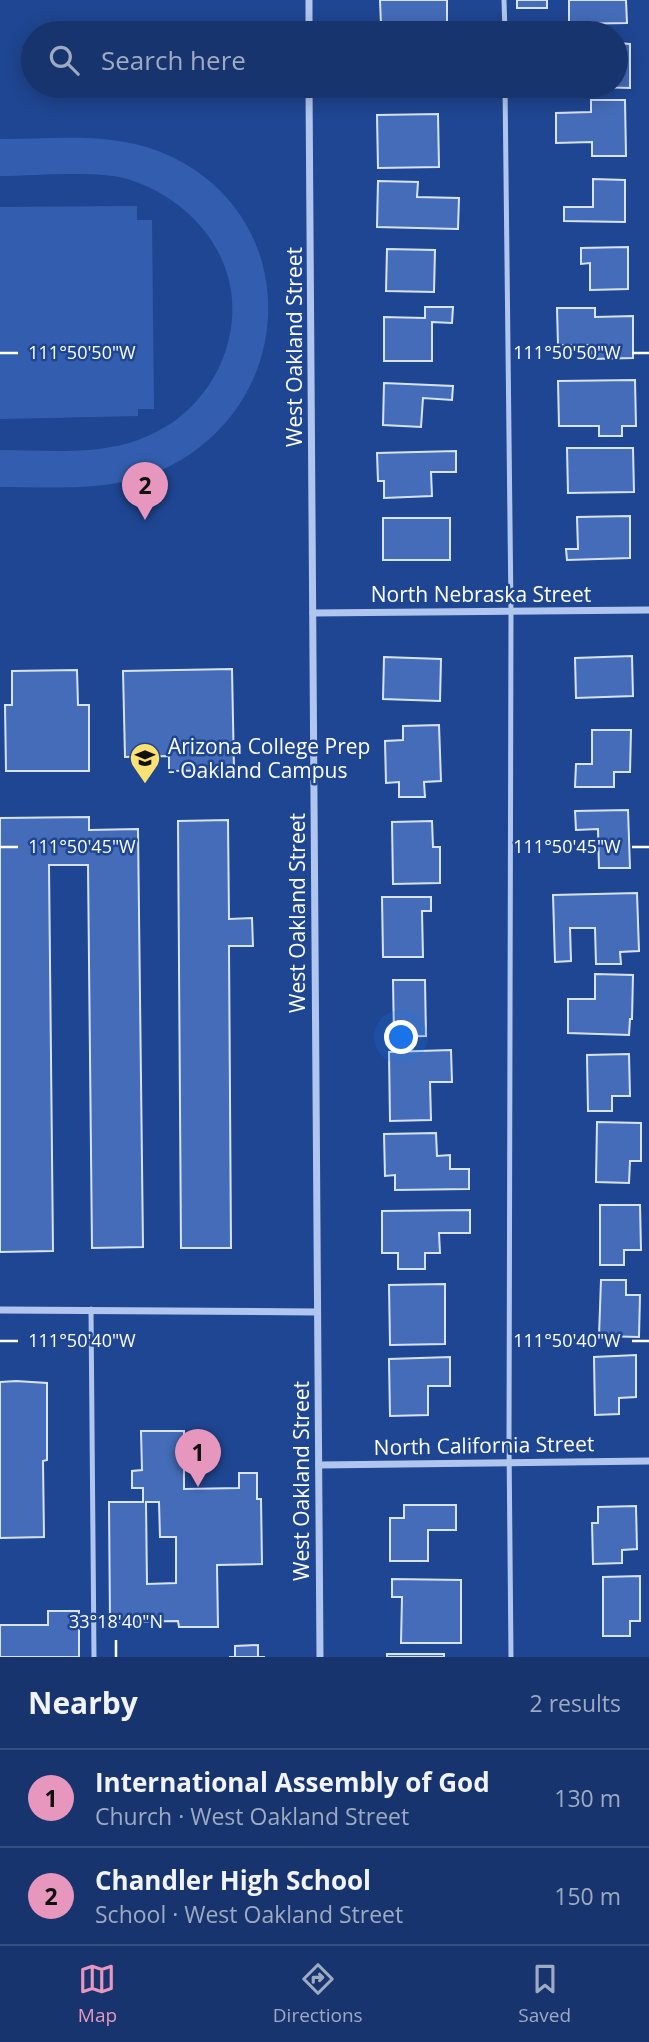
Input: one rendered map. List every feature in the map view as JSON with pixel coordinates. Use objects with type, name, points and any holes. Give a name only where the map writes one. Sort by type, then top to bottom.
[{"type":"street","points":[[309,0],[309,21]]},
{"type":"street","name":"West Oakland Street","points":[[309,98],[320,1657]]},
{"type":"street","name":"North Nebraska Street","points":[[313,613],[649,610]]},
{"type":"street","points":[[0,1310],[317,1312]]},
{"type":"street","name":"North California Street","points":[[319,1465],[649,1461]]},
{"type":"lane","points":[[504,0],[505,21]]},
{"type":"lane","points":[[505,98],[511,611],[511,1657]]},
{"type":"lane","points":[[91,1310],[94,1657]]},
{"type":"shaded area","points":[[80,138],[139,145],[158,151],[205,177],[239,213],[260,256],[268,302],[263,349],[246,394],[215,434],[172,465],[152,474],[110,484],[0,487],[0,450],[78,451],[116,446],[152,434],[186,412],[204,393],[223,358],[231,328],[232,300],[227,273],[216,248],[200,226],[180,206],[155,191],[115,176],[0,176],[0,139]]},
{"type":"shaded area","points":[[137,206],[137,220],[152,220],[154,409],[138,409],[138,416],[0,419],[0,207]]},
{"type":"building","points":[[380,0],[447,0],[447,21],[381,21]]},
{"type":"building","points":[[517,0],[547,0],[547,8],[517,8]]},
{"type":"building","points":[[569,0],[626,0],[627,21],[569,21]]},
{"type":"building","points":[[628,44],[630,44],[628,88]]},
{"type":"building","points":[[591,100],[625,100],[626,156],[592,156],[592,142],[556,143],[556,113],[591,112]]},
{"type":"building","points":[[438,114],[439,167],[378,168],[377,115]]},
{"type":"building","points":[[593,179],[625,180],[625,222],[564,221],[564,207],[593,207]]},
{"type":"building","points":[[378,181],[418,182],[417,197],[459,198],[458,229],[377,227]]},
{"type":"building","points":[[628,247],[628,289],[590,290],[590,263],[581,264],[581,248]]},
{"type":"building","points":[[387,249],[435,250],[434,292],[386,291]]},
{"type":"building","points":[[425,307],[453,307],[452,323],[432,322],[432,361],[384,361],[384,317],[425,318]]},
{"type":"building","points":[[557,308],[595,308],[595,317],[633,316],[633,358],[592,359],[592,345],[558,345]]},
{"type":"building","points":[[635,380],[636,426],[622,426],[622,436],[599,436],[599,426],[559,426],[558,381]]},
{"type":"building","points":[[384,383],[453,386],[452,400],[423,398],[421,427],[383,425]]},
{"type":"building","points":[[567,448],[633,448],[634,492],[568,493]]},
{"type":"building","points":[[456,451],[456,472],[431,472],[432,496],[384,498],[384,481],[378,481],[377,453]]},
{"type":"building","points":[[630,516],[630,558],[567,560],[566,549],[578,549],[577,517]]},
{"type":"building","points":[[383,518],[450,518],[450,560],[383,560]]},
{"type":"building","points":[[632,656],[633,696],[576,698],[575,658]]},
{"type":"building","points":[[384,657],[441,659],[440,701],[383,699]]},
{"type":"building","points":[[232,669],[234,770],[169,771],[169,756],[125,757],[123,671]]},
{"type":"building","points":[[77,670],[78,705],[89,705],[89,771],[6,771],[5,705],[12,705],[12,671]]},
{"type":"building","points":[[439,725],[441,781],[424,782],[425,797],[399,797],[399,782],[386,783],[385,741],[403,740],[403,726]]},
{"type":"building","points":[[592,730],[631,730],[630,772],[614,772],[614,787],[575,787],[576,764],[592,764]]},
{"type":"building","points":[[628,810],[630,868],[599,868],[598,829],[576,830],[575,811]]},
{"type":"building","points":[[89,817],[89,830],[138,829],[143,1247],[92,1248],[88,865],[49,865],[53,1251],[0,1252],[0,818]]},
{"type":"building","points":[[228,820],[229,919],[252,918],[253,946],[229,946],[231,1248],[181,1248],[178,821]]},
{"type":"building","points":[[432,821],[433,847],[440,847],[440,883],[393,884],[392,822]]},
{"type":"building","points":[[637,893],[639,951],[620,952],[621,964],[596,964],[595,928],[570,928],[571,961],[555,962],[553,895]]},
{"type":"building","points":[[382,897],[431,897],[431,911],[422,911],[423,957],[383,957]]},
{"type":"building","points":[[595,974],[633,975],[629,1035],[568,1033],[568,999],[595,999]]},
{"type":"building","points":[[393,980],[425,980],[426,1036],[394,1037]]},
{"type":"building","points":[[451,1050],[452,1082],[430,1082],[431,1120],[390,1121],[389,1052]]},
{"type":"building","points":[[629,1054],[630,1096],[612,1096],[612,1111],[588,1111],[587,1055]]},
{"type":"building","points":[[597,1122],[641,1123],[641,1161],[630,1161],[629,1183],[596,1182]]},
{"type":"building","points":[[436,1133],[437,1156],[450,1155],[450,1169],[469,1169],[469,1189],[395,1190],[395,1175],[385,1176],[384,1134]]},
{"type":"building","points":[[600,1205],[640,1205],[641,1250],[624,1250],[624,1265],[600,1265]]},
{"type":"building","points":[[470,1210],[470,1233],[439,1233],[440,1253],[425,1253],[425,1269],[398,1269],[398,1253],[382,1253],[382,1211]]},
{"type":"building","points":[[601,1280],[626,1280],[626,1295],[640,1295],[639,1337],[599,1336]]},
{"type":"building","points":[[445,1284],[445,1344],[390,1345],[389,1285]]},
{"type":"building","points":[[636,1355],[636,1397],[619,1398],[619,1414],[595,1415],[594,1357]]},
{"type":"building","points":[[450,1357],[450,1386],[428,1386],[428,1415],[390,1416],[389,1359]]},
{"type":"building","points":[[0,1382],[47,1383],[47,1460],[43,1461],[44,1537],[0,1538]]},
{"type":"building","points":[[141,1431],[184,1431],[184,1489],[239,1488],[239,1473],[257,1473],[257,1499],[261,1499],[262,1564],[217,1565],[218,1627],[179,1627],[178,1621],[110,1622],[109,1502],[143,1502],[143,1488],[132,1488],[132,1471],[142,1470]],"holes":[[[146,1502],[159,1502],[160,1537],[176,1537],[176,1583],[147,1584]]]},
{"type":"building","points":[[404,1505],[456,1505],[456,1530],[428,1530],[428,1561],[390,1561],[390,1518],[404,1518]]},
{"type":"building","points":[[636,1506],[637,1549],[622,1550],[622,1563],[593,1564],[592,1523],[598,1523],[598,1507]]},
{"type":"building","points":[[640,1576],[640,1621],[630,1621],[630,1636],[603,1636],[603,1577]]},
{"type":"building","points":[[392,1579],[461,1580],[461,1643],[401,1643],[402,1597],[392,1597]]},
{"type":"building","points":[[48,1611],[79,1611],[79,1657],[0,1657],[0,1625],[48,1625]]},
{"type":"building","points":[[258,1645],[258,1657],[235,1657],[235,1646]]},
{"type":"building","points":[[387,1654],[444,1654],[444,1657],[387,1657]]},
{"type":"place","name":"Chandler High School","points":[[145,520]]},
{"type":"place","name":"Arizona College Prep - Oakland Campus","points":[[145,785]]},
{"type":"place","name":"International Assembly of God","points":[[198,1487]]}]
